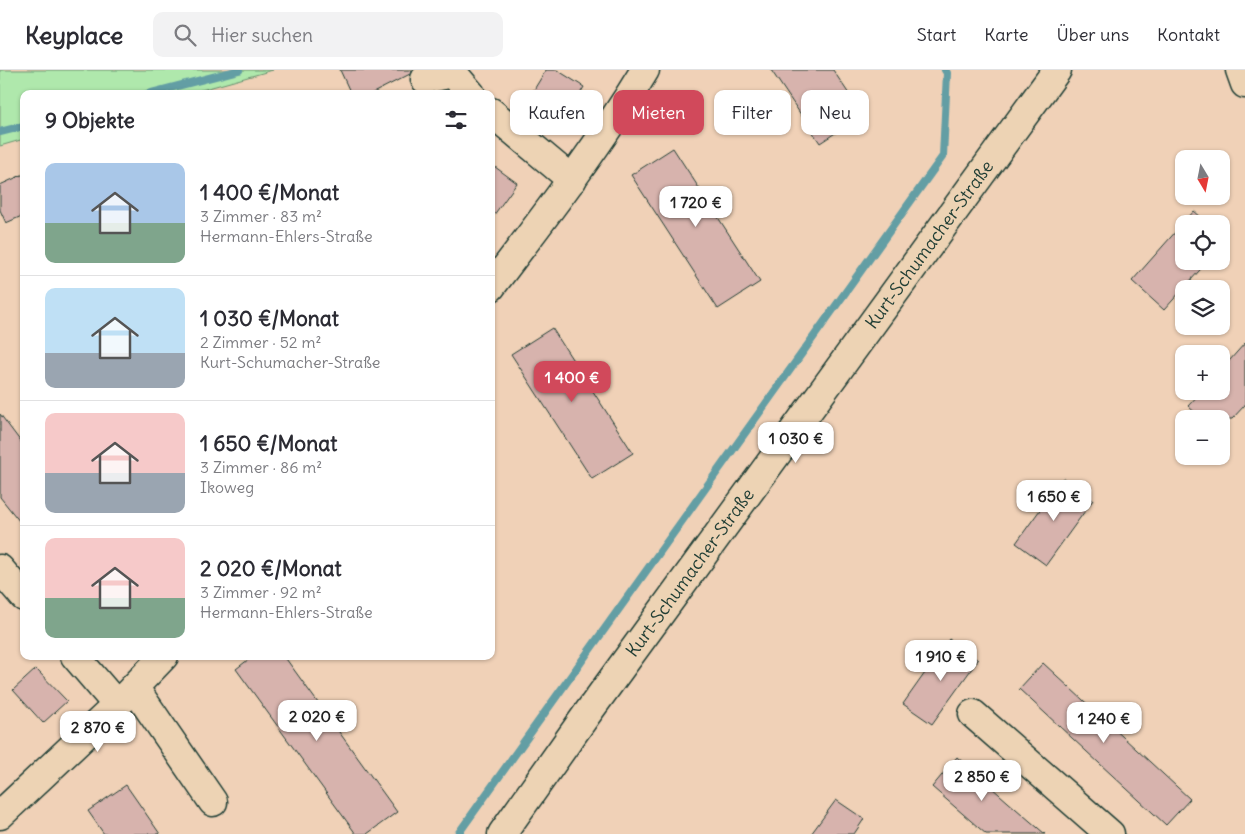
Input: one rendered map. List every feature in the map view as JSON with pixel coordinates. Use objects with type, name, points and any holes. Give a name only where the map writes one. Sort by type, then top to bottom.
[{"type":"street","points":[[495,283],[572,180],[620,111],[645,70]]},
{"type":"street","name":"Kurt-Schumacher-Straße","points":[[502,834],[587,714],[1057,70]]},
{"type":"street","points":[[1240,70],[1245,84]]},
{"type":"street","points":[[425,79],[453,74],[468,90]]},
{"type":"street","points":[[495,115],[572,180]]},
{"type":"street","points":[[0,569],[20,592]]},
{"type":"street","points":[[80,660],[126,696],[213,802]]},
{"type":"street","points":[[0,815],[126,696],[160,660]]},
{"type":"street","points":[[973,714],[1110,834]]},
{"type":"green space","points":[[0,70],[273,70],[201,90],[20,90],[20,140],[0,146]]},
{"type":"building","points":[[340,70],[413,70],[410,74],[379,90],[349,90]]},
{"type":"building","points":[[546,70],[557,70],[584,87],[582,90],[534,90]]},
{"type":"building","points":[[771,70],[833,70],[846,90],[801,90],[801,115],[791,100],[791,90],[784,90]]},
{"type":"building","points":[[815,135],[832,135],[820,143]]},
{"type":"building","points":[[673,148],[760,282],[718,309],[631,175]]},
{"type":"building","points":[[495,167],[517,183],[495,213]]},
{"type":"building","points":[[20,176],[20,217],[6,223],[0,210],[0,185]]},
{"type":"building","points":[[1194,211],[1199,215],[1190,215]]},
{"type":"building","points":[[1175,232],[1175,270],[1200,270],[1191,280],[1175,280],[1175,298],[1164,310],[1132,281]]},
{"type":"building","points":[[552,328],[633,453],[592,479],[511,354]]},
{"type":"building","points":[[1245,343],[1245,405],[1232,419],[1230,419],[1230,410],[1192,410],[1188,406],[1194,400],[1230,400],[1230,360]]},
{"type":"building","points":[[0,414],[20,441],[20,522],[0,497]]},
{"type":"building","points":[[1063,478],[1093,500],[1046,565],[1016,543]]},
{"type":"building","points":[[949,639],[978,660],[932,724],[903,704]]},
{"type":"building","points":[[248,660],[287,660],[397,812],[367,834],[356,834],[236,669]]},
{"type":"building","points":[[1043,663],[1190,799],[1166,825],[1019,689]]},
{"type":"building","points":[[36,669],[67,701],[43,723],[13,690]]},
{"type":"building","points":[[957,757],[1045,834],[986,834],[932,787]]},
{"type":"building","points":[[126,785],[160,834],[104,834],[88,811]]},
{"type":"building","points":[[836,800],[864,819],[854,834],[811,834]]},
{"type":"waterway","points":[[162,90],[239,70]]},
{"type":"waterway","points":[[458,834],[943,156],[947,73],[945,70]]},
{"type":"waterway","points":[[0,132],[20,127]]}]
